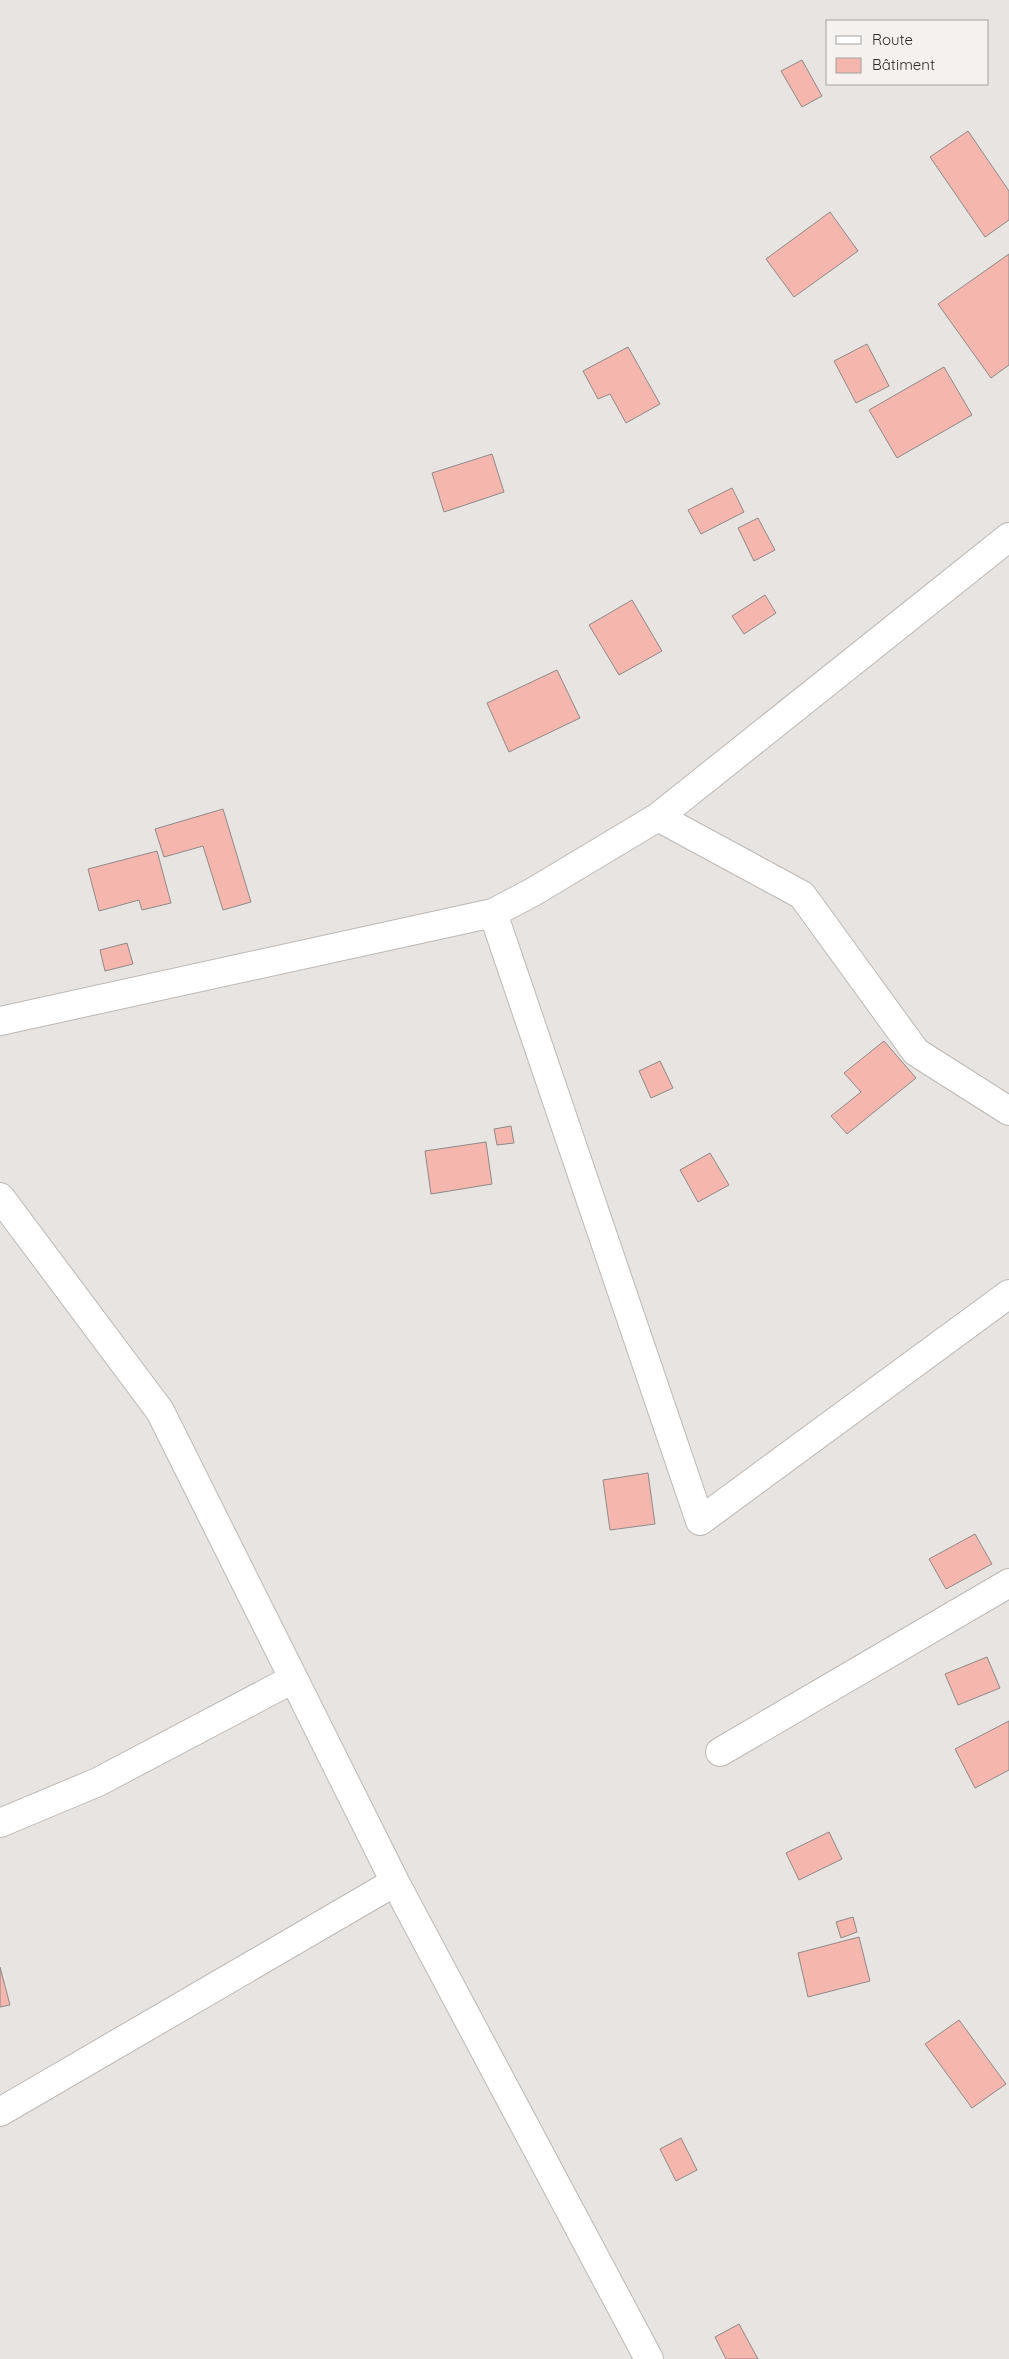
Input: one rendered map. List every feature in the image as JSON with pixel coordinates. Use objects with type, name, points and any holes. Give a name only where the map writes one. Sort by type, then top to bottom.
[{"type":"street","points":[[0,1021],[493,913],[533,892],[658,817],[1009,537]]},
{"type":"street","points":[[658,817],[802,895],[916,1052],[1009,1111]]},
{"type":"street","points":[[493,913],[700,1520],[1009,1294]]},
{"type":"street","points":[[0,1197],[160,1411],[395,1882],[649,2359]]},
{"type":"street","points":[[720,1752],[1009,1583]]},
{"type":"street","points":[[0,1823],[98,1782],[293,1679]]},
{"type":"street","points":[[0,2112],[395,1882]]},
{"type":"building","points":[[802,60],[822,96],[802,107],[781,71]]},
{"type":"building","points":[[968,131],[1009,191],[1009,220],[985,237],[930,157]]},
{"type":"building","points":[[830,212],[858,251],[794,297],[766,259]]},
{"type":"building","points":[[1009,254],[1009,365],[991,378],[938,304]]},
{"type":"building","points":[[867,344],[889,386],[856,403],[834,361]]},
{"type":"building","points":[[628,347],[660,404],[626,423],[610,394],[598,399],[583,371]]},
{"type":"building","points":[[944,367],[972,415],[897,458],[869,410]]},
{"type":"building","points":[[492,454],[504,492],[444,512],[432,473]]},
{"type":"building","points":[[732,488],[744,512],[701,534],[688,510]]},
{"type":"building","points":[[758,518],[775,550],[754,561],[738,528]]},
{"type":"building","points":[[765,595],[776,613],[744,634],[732,616]]},
{"type":"building","points":[[632,600],[662,651],[619,675],[589,625]]},
{"type":"building","points":[[557,670],[580,718],[509,752],[487,703]]},
{"type":"building","points":[[223,809],[251,902],[223,910],[203,846],[164,857],[155,829]]},
{"type":"building","points":[[157,851],[171,903],[142,910],[139,900],[99,911],[88,869]]},
{"type":"building","points":[[127,943],[133,964],[105,971],[100,950]]},
{"type":"building","points":[[884,1041],[916,1078],[847,1134],[831,1116],[861,1092],[844,1073]]},
{"type":"building","points":[[660,1061],[673,1088],[651,1098],[639,1071]]},
{"type":"building","points":[[511,1126],[514,1143],[497,1145],[494,1129]]},
{"type":"building","points":[[486,1142],[492,1184],[431,1194],[425,1151]]},
{"type":"building","points":[[710,1153],[729,1185],[698,1202],[680,1170]]},
{"type":"building","points":[[648,1473],[655,1524],[610,1530],[603,1480]]},
{"type":"building","points":[[975,1534],[992,1564],[946,1589],[929,1559]]},
{"type":"building","points":[[987,1657],[1000,1688],[958,1705],[945,1674]]},
{"type":"building","points":[[1009,1721],[1009,1770],[975,1788],[955,1749]]},
{"type":"building","points":[[829,1832],[842,1859],[799,1880],[786,1853]]},
{"type":"building","points":[[853,1917],[857,1932],[841,1938],[836,1922]]},
{"type":"building","points":[[859,1937],[870,1981],[808,1997],[798,1953]]},
{"type":"building","points":[[0,1967],[10,2005],[0,2007]]},
{"type":"building","points":[[959,2020],[1006,2084],[972,2108],[925,2044]]},
{"type":"building","points":[[681,2138],[697,2170],[676,2181],[660,2149]]},
{"type":"building","points":[[739,2324],[758,2359],[726,2359],[715,2337]]}]
